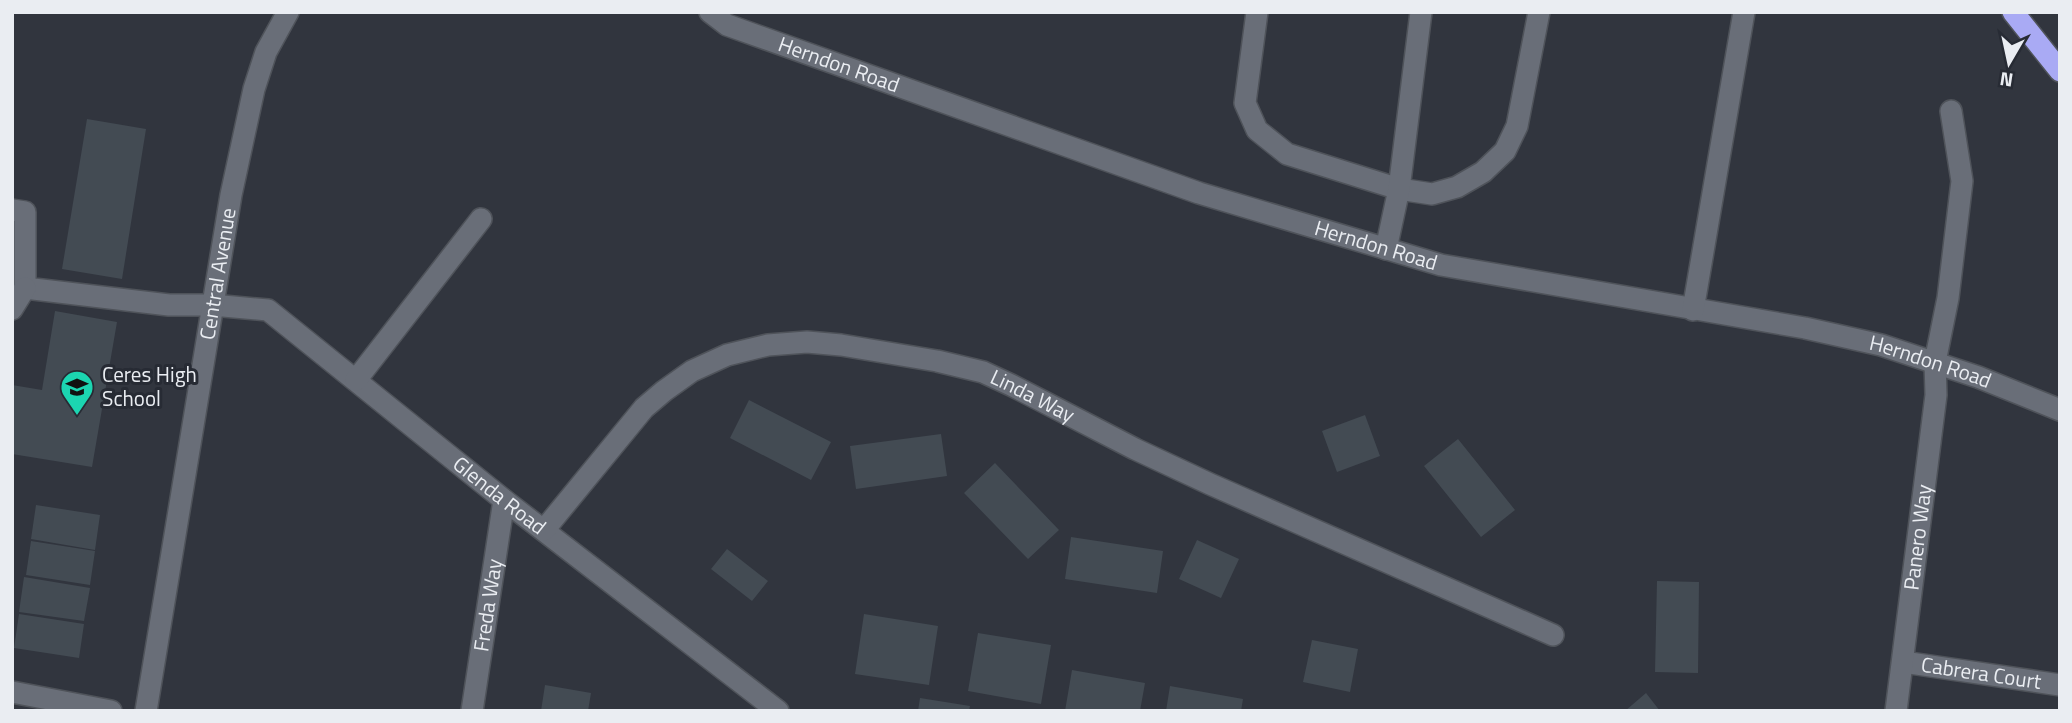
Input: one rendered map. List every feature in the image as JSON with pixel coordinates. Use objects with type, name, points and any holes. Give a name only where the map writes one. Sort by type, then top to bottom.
[{"type":"highway","points":[[2013,12],[2060,71]]},
{"type":"street","name":"Central Avenue","points":[[146,711],[231,195],[254,89],[266,52],[288,12]]},
{"type":"street","name":"Herndon Road","points":[[710,12],[727,25],[1199,193],[1386,249],[1441,265],[1818,331],[1881,345],[2003,386],[2060,410]]},
{"type":"street","points":[[1257,12],[1245,103],[1257,130],[1287,154],[1399,189],[1433,194],[1457,187],[1483,172],[1505,151],[1517,126],[1539,12]]},
{"type":"street","points":[[1386,249],[1399,189],[1421,12]]},
{"type":"street","points":[[1693,310],[1744,12]]},
{"type":"street","name":"Panero Way","points":[[1896,711],[1936,395],[1934,362],[1948,298],[1962,181],[1951,111]]},
{"type":"street","points":[[12,210],[25,212],[25,288],[12,309]]},
{"type":"street","points":[[356,380],[481,219]]},
{"type":"street","name":"Glenda Road","points":[[25,288],[169,305],[212,305],[268,310],[504,500],[778,711]]},
{"type":"street","name":"Linda Way","points":[[544,530],[644,408],[692,371],[727,355],[768,345],[807,342],[830,344],[937,361],[983,372],[1210,484],[1553,635]]},
{"type":"street","name":"Freda Way","points":[[472,711],[504,500]]},
{"type":"street","name":"Cabrera Court","points":[[1902,662],[2060,685]]},
{"type":"street","points":[[12,692],[111,711]]},
{"type":"building","points":[[87,119],[146,129],[122,279],[62,269]]},
{"type":"building","points":[[55,311],[117,322],[92,467],[12,454],[12,385],[42,390]]},
{"type":"building","points":[[749,400],[831,442],[811,480],[730,438]]},
{"type":"building","points":[[1365,415],[1380,456],[1337,472],[1322,431]]},
{"type":"building","points":[[941,434],[947,476],[856,489],[850,446]]},
{"type":"building","points":[[1458,439],[1515,510],[1481,537],[1424,466]]},
{"type":"building","points":[[995,463],[1059,530],[1028,559],[964,493]]},
{"type":"building","points":[[36,505],[100,515],[95,550],[31,539]]},
{"type":"building","points":[[1071,537],[1163,551],[1157,593],[1065,579]]},
{"type":"building","points":[[1197,540],[1239,559],[1221,598],[1179,579]]},
{"type":"building","points":[[31,541],[95,551],[90,585],[26,575]]},
{"type":"building","points":[[727,549],[768,581],[752,601],[711,569]]},
{"type":"building","points":[[24,577],[90,588],[84,621],[19,612]]},
{"type":"building","points":[[1657,581],[1699,582],[1698,673],[1655,672]]},
{"type":"building","points":[[19,614],[84,624],[79,658],[14,648]]},
{"type":"building","points":[[864,614],[938,626],[929,685],[855,674]]},
{"type":"building","points":[[978,633],[1051,645],[1041,704],[968,691]]},
{"type":"building","points":[[1312,640],[1358,649],[1350,692],[1303,682]]},
{"type":"building","points":[[1072,670],[1145,683],[1140,711],[1065,711]]},
{"type":"building","points":[[545,685],[591,693],[588,711],[541,711]]},
{"type":"building","points":[[1170,686],[1243,699],[1241,711],[1166,711]]},
{"type":"building","points":[[1646,693],[1660,711],[1625,711]]},
{"type":"building","points":[[920,698],[970,706],[969,711],[918,711]]},
{"type":"place","name":"Ceres High School","points":[[77,417]]}]
